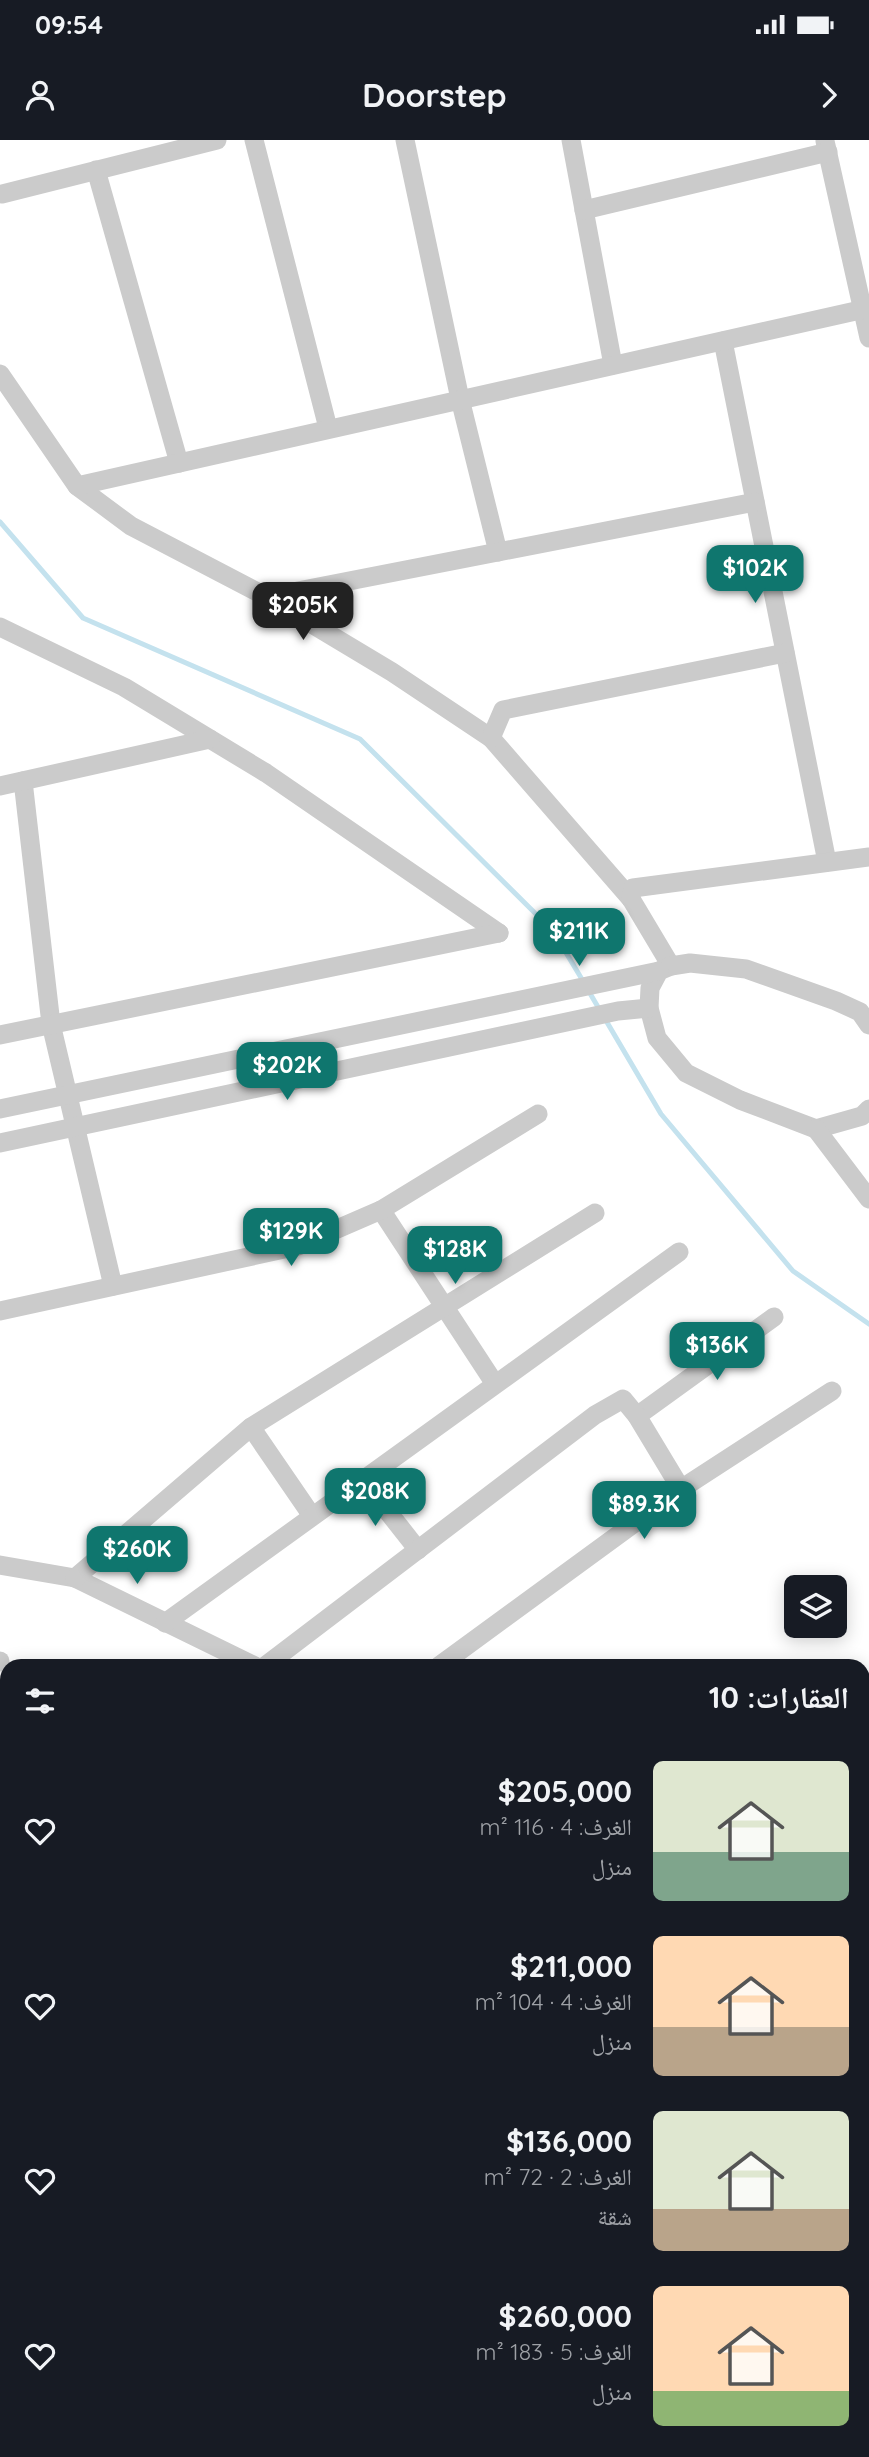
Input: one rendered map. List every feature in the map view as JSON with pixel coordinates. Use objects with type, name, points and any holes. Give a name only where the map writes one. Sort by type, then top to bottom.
[{"type":"street","points":[[1,196],[216,140]]},
{"type":"street","points":[[254,140],[328,428]]},
{"type":"street","points":[[405,140],[460,399],[498,552]]},
{"type":"street","points":[[571,140],[613,365]]},
{"type":"street","points":[[584,210],[826,146],[866,309],[869,338]]},
{"type":"street","points":[[96,170],[179,463]]},
{"type":"street","points":[[77,486],[866,309]]},
{"type":"street","points":[[723,341],[827,862]]},
{"type":"street","points":[[0,374],[77,486],[131,526],[267,597],[393,673],[491,738],[631,899],[665,968]]},
{"type":"street","points":[[267,597],[755,502]]},
{"type":"street","points":[[0,627],[124,687],[266,773],[499,933],[0,1035]]},
{"type":"street","points":[[491,738],[503,710],[785,653]]},
{"type":"street","points":[[0,786],[210,739]]},
{"type":"street","points":[[23,781],[51,1024],[113,1286]]},
{"type":"street","points":[[631,899],[633,888],[638,886],[869,857]]},
{"type":"street","points":[[0,1110],[690,963],[746,969],[866,1016]]},
{"type":"street","points":[[665,968],[650,989],[649,1008],[657,1038],[686,1073],[740,1100],[816,1129],[869,1199]]},
{"type":"street","points":[[0,1143],[618,1011],[649,1008]]},
{"type":"street","points":[[816,1129],[862,1116],[869,1109]]},
{"type":"street","points":[[0,1311],[298,1246],[381,1210],[538,1114]]},
{"type":"street","points":[[381,1210],[495,1384]]},
{"type":"street","points":[[75,1578],[251,1427],[595,1213]]},
{"type":"street","points":[[165,1623],[679,1252]]},
{"type":"street","points":[[637,1416],[775,1317]]},
{"type":"street","points":[[449,1659],[681,1489],[832,1391]]},
{"type":"street","points":[[274,1659],[595,1415],[623,1399],[637,1416],[681,1489]]},
{"type":"street","points":[[251,1427],[312,1517]]},
{"type":"street","points":[[363,1480],[418,1550]]},
{"type":"street","points":[[0,1565],[75,1578],[240,1659]]},
{"type":"waterway","points":[[0,522],[83,618],[360,739],[553,931],[583,981]]},
{"type":"waterway","points":[[588,990],[661,1114],[793,1271],[869,1324]]}]
